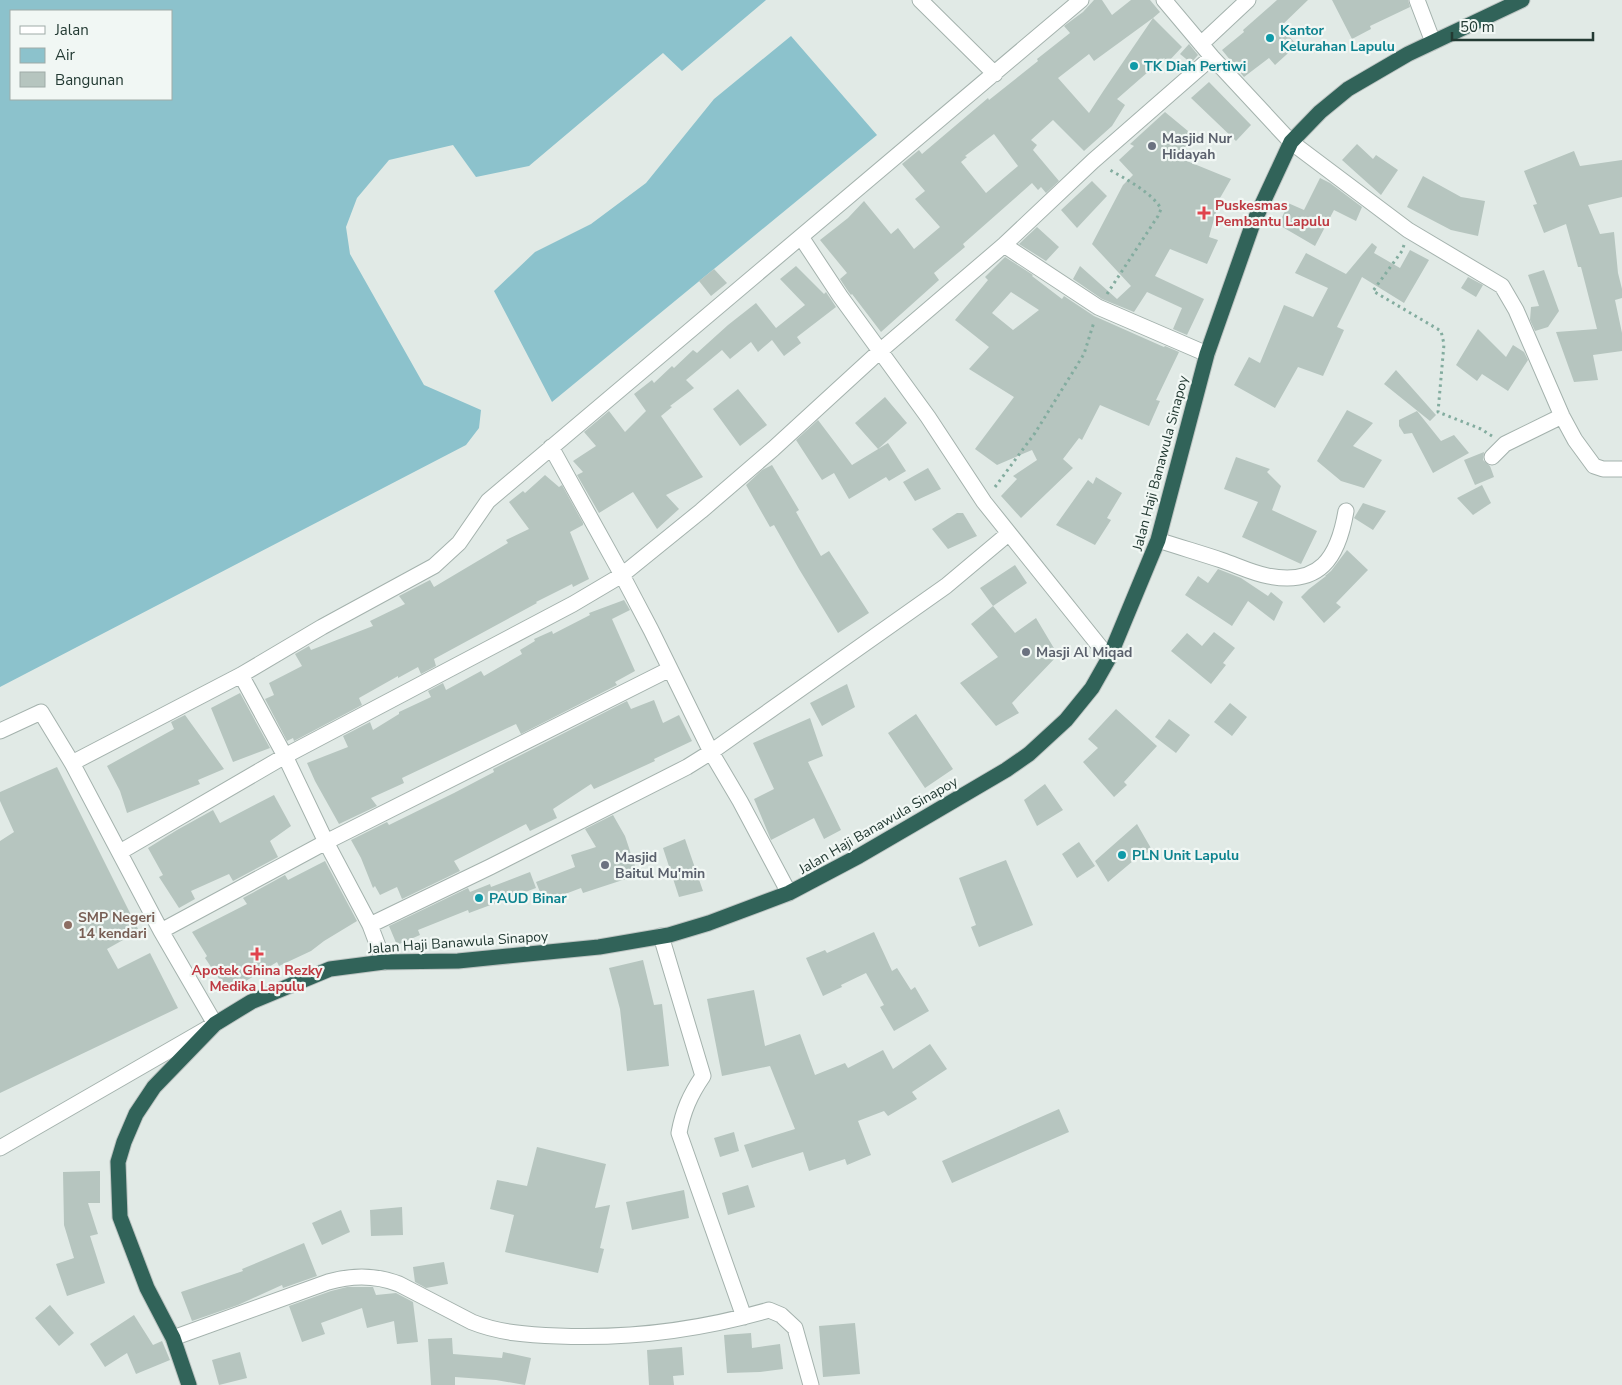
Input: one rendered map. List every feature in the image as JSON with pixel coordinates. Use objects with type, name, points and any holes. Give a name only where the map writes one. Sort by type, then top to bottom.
[{"type":"highway","name":"Jalan Haji Banawula Sinapoy","points":[[189,1385],[172,1338],[147,1288],[120,1217],[118,1162],[136,1114],[154,1088],[215,1024],[251,1002],[330,969],[384,962],[458,961],[599,947],[661,936],[709,923],[789,893],[910,827],[1006,770],[1029,754],[1066,720],[1092,688],[1109,658],[1158,540],[1207,354],[1252,226],[1291,142],[1320,112],[1348,89],[1433,42],[1522,0]]},
{"type":"street","points":[[920,0],[995,74]]},
{"type":"street","points":[[72,763],[240,674],[434,566],[459,543],[488,501],[1081,0]]},
{"type":"street","points":[[1164,0],[1212,58],[1291,142],[1408,230],[1502,286],[1516,310],[1562,416],[1575,440],[1594,466],[1603,469],[1622,469]]},
{"type":"street","points":[[1201,44],[1248,0]]},
{"type":"street","points":[[1417,0],[1433,42]]},
{"type":"street","points":[[120,852],[285,756],[548,618],[622,576],[772,449],[880,351],[1004,245],[1094,162],[1212,58]]},
{"type":"street","points":[[801,237],[840,296],[928,417],[984,502],[1109,658]]},
{"type":"street","points":[[1004,245],[1098,307],[1207,354]]},
{"type":"street","points":[[1492,457],[1505,444],[1562,416]]},
{"type":"street","points":[[551,447],[622,576],[711,752],[740,801],[789,893]]},
{"type":"street","points":[[1158,540],[1267,576],[1295,578],[1310,575],[1321,569],[1339,541],[1346,511]]},
{"type":"street","points":[[370,924],[663,780],[711,752],[946,586],[1008,534]]},
{"type":"street","points":[[161,931],[326,842],[670,669]]},
{"type":"street","points":[[240,674],[285,756],[326,842],[370,924],[384,962]]},
{"type":"street","points":[[0,732],[41,712],[72,763],[161,931],[215,1024],[0,1148]]},
{"type":"street","points":[[661,936],[703,1076],[692,1093],[682,1121],[680,1133],[744,1316]]},
{"type":"street","points":[[172,1338],[341,1278],[387,1279],[472,1322],[492,1329],[520,1334],[582,1337],[644,1335],[686,1329],[769,1310],[781,1315],[795,1328],[811,1385]]},
{"type":"path","points":[[984,502],[1035,433],[1084,354],[1098,307],[1161,209],[1158,203],[1143,191],[1120,175],[1094,162]]},
{"type":"path","points":[[1408,230],[1402,251],[1372,291],[1441,331],[1444,344],[1438,412],[1481,429],[1505,444]]},
{"type":"water","points":[[0,0],[766,0],[682,71],[663,53],[529,166],[476,177],[453,145],[389,160],[357,198],[346,227],[350,254],[424,385],[481,410],[479,428],[466,445],[0,687]]},
{"type":"water","points":[[791,36],[877,135],[552,402],[494,291],[535,252],[591,224],[646,183],[714,99]]},
{"type":"building","points":[[1094,0],[1102,0],[1112,15],[1131,0],[1150,0],[1160,12],[1153,18],[1182,47],[1168,62],[1164,58],[1117,99],[1125,105],[1112,126],[1084,151],[1053,120],[1031,140],[1037,145],[1033,150],[1059,181],[1046,193],[1041,187],[1038,190],[1032,183],[963,244],[965,247],[934,273],[939,280],[881,332],[840,279],[847,273],[820,240],[848,218],[864,201],[891,234],[898,228],[914,249],[940,227],[915,199],[925,191],[902,164],[919,150],[922,154],[988,98],[989,100],[1038,61],[1037,59],[1070,33],[1064,26],[1083,12]],"holes":[[[1153,18],[1089,113],[1058,78],[1089,54],[1094,61]],[[994,134],[1018,166],[986,193],[961,162],[967,157],[965,156]]]},
{"type":"building","points":[[1277,0],[1308,0],[1280,27],[1297,45],[1275,65],[1269,58],[1244,77],[1222,50]]},
{"type":"building","points":[[1332,0],[1408,0],[1410,7],[1370,26],[1371,29],[1352,39]]},
{"type":"building","points":[[1189,44],[1198,55],[1191,63],[1180,54]]},
{"type":"building","points":[[1209,82],[1251,125],[1236,141],[1191,98]]},
{"type":"building","points":[[1165,112],[1194,136],[1177,157],[1231,179],[1220,198],[1209,237],[1218,240],[1207,264],[1170,249],[1155,276],[1204,299],[1187,335],[1173,329],[1182,308],[1147,292],[1134,312],[1102,299],[1073,279],[1080,266],[1117,299],[1131,286],[1092,244],[1123,185],[1133,175],[1119,160],[1134,146],[1130,144]]},
{"type":"building","points":[[1357,144],[1373,159],[1376,155],[1398,170],[1381,195],[1342,160]]},
{"type":"building","points":[[1574,151],[1580,166],[1622,160],[1622,197],[1588,205],[1600,234],[1614,232],[1618,273],[1622,289],[1622,298],[1615,300],[1622,333],[1622,351],[1593,355],[1598,380],[1574,382],[1556,332],[1597,329],[1581,267],[1578,267],[1566,224],[1544,233],[1533,205],[1537,204],[1524,171]]},
{"type":"building","points":[[1423,176],[1461,197],[1485,201],[1478,236],[1451,230],[1407,207]]},
{"type":"building","points":[[1320,178],[1330,183],[1362,207],[1356,221],[1334,210],[1315,246],[1279,225],[1288,203],[1304,210]]},
{"type":"building","points":[[1092,181],[1107,196],[1077,228],[1061,210]]},
{"type":"building","points":[[1037,227],[1059,247],[1046,261],[1019,244]]},
{"type":"building","points":[[1372,243],[1377,247],[1374,253],[1400,268],[1410,250],[1429,260],[1404,303],[1362,277],[1337,327],[1344,330],[1323,376],[1298,367],[1275,408],[1234,385],[1249,357],[1260,363],[1284,305],[1313,317],[1328,288],[1295,273],[1306,253],[1346,274]]},
{"type":"building","points":[[1005,257],[1033,275],[1062,299],[1064,296],[1094,316],[1179,352],[1156,400],[1160,401],[1149,426],[1100,405],[1082,440],[1079,438],[1063,459],[1073,468],[1021,518],[1001,496],[1017,479],[1013,476],[1037,460],[1032,450],[997,465],[975,449],[1014,397],[969,369],[989,347],[955,320],[988,280],[985,277]],"holes":[[[1011,292],[1039,310],[1013,330],[992,313]]]},
{"type":"building","points":[[796,266],[824,294],[826,292],[836,307],[797,337],[801,343],[784,356],[772,340],[758,352],[751,342],[730,359],[722,350],[686,380],[694,388],[670,406],[672,407],[661,416],[703,477],[666,495],[679,509],[657,529],[633,492],[599,513],[577,475],[583,472],[573,461],[596,446],[584,432],[609,411],[625,432],[646,411],[634,394],[652,380],[654,383],[693,350],[697,353],[756,303],[776,328],[805,305],[780,279]]},
{"type":"building","points":[[714,269],[727,283],[711,296],[699,281]]},
{"type":"building","points":[[1544,270],[1559,311],[1548,327],[1535,331],[1530,320],[1531,307],[1539,306],[1528,275]]},
{"type":"building","points":[[1468,277],[1483,285],[1476,297],[1461,288]]},
{"type":"building","points":[[1478,329],[1506,357],[1513,345],[1524,352],[1528,360],[1508,391],[1482,374],[1477,381],[1456,365]]},
{"type":"building","points":[[1396,370],[1436,415],[1430,421],[1384,384]]},
{"type":"building","points":[[738,389],[767,425],[740,446],[713,409]]},
{"type":"building","points":[[885,397],[907,423],[878,449],[855,423]]},
{"type":"building","points":[[1347,410],[1373,423],[1353,446],[1382,460],[1364,488],[1341,481],[1317,461]]},
{"type":"building","points":[[1417,411],[1441,441],[1454,435],[1469,453],[1433,473],[1412,433],[1404,434],[1399,426],[1399,420]]},
{"type":"building","points":[[818,420],[852,465],[888,443],[906,471],[889,481],[886,477],[849,499],[834,473],[822,480],[796,440]]},
{"type":"building","points":[[1484,452],[1483,460],[1490,466],[1494,477],[1475,485],[1464,460]]},
{"type":"building","points":[[1236,457],[1270,469],[1267,472],[1281,486],[1272,510],[1317,531],[1301,564],[1242,537],[1258,502],[1224,489]]},
{"type":"building","points":[[772,465],[799,510],[796,512],[821,556],[829,551],[869,613],[838,633],[774,525],[770,527],[746,485],[762,470]]},
{"type":"building","points":[[928,468],[941,489],[915,501],[903,482]]},
{"type":"building","points":[[545,475],[559,487],[562,485],[583,523],[583,525],[570,532],[589,579],[573,587],[572,584],[536,602],[434,659],[436,666],[421,674],[418,667],[398,678],[398,676],[359,698],[362,705],[294,741],[293,738],[287,741],[265,699],[274,695],[269,683],[302,666],[295,654],[309,646],[311,650],[373,626],[370,621],[405,604],[399,596],[430,580],[434,587],[508,543],[506,540],[529,529],[509,502],[523,491],[525,493]]},
{"type":"building","points":[[1096,477],[1122,493],[1107,518],[1111,520],[1095,545],[1056,525],[1088,480],[1093,484]]},
{"type":"building","points":[[1482,485],[1491,503],[1473,515],[1457,498]]},
{"type":"building","points":[[1363,503],[1386,511],[1373,530],[1354,518]]},
{"type":"building","points":[[957,513],[963,513],[977,536],[948,549],[932,529]]},
{"type":"building","points":[[1347,550],[1368,570],[1336,603],[1341,607],[1324,623],[1301,597],[1331,571]]},
{"type":"building","points":[[1015,565],[1027,583],[993,606],[980,588]]},
{"type":"building","points":[[1218,569],[1241,578],[1268,596],[1271,592],[1283,602],[1274,621],[1248,601],[1232,626],[1185,595],[1198,576],[1208,583]]},
{"type":"building","points":[[624,600],[630,610],[612,619],[635,671],[615,682],[617,685],[521,734],[516,724],[402,778],[404,783],[371,798],[377,806],[339,824],[307,763],[348,747],[343,736],[370,722],[373,730],[399,714],[399,712],[431,697],[428,691],[443,683],[446,690],[481,671],[484,676],[522,654],[520,650],[535,641],[534,639],[552,631],[553,634],[590,615],[589,613]]},
{"type":"building","points":[[993,606],[1015,633],[1036,618],[1058,655],[1012,703],[1019,713],[996,726],[960,683],[998,657],[971,624]]},
{"type":"building","points":[[1214,632],[1235,648],[1223,663],[1226,665],[1211,684],[1171,651],[1187,633],[1202,646]]},
{"type":"building","points":[[847,684],[855,707],[822,726],[810,703]]},
{"type":"building","points":[[240,693],[270,748],[233,762],[211,708]]},
{"type":"building","points":[[654,700],[663,723],[679,715],[692,741],[654,759],[655,761],[594,789],[591,784],[553,809],[557,818],[530,831],[526,824],[454,861],[460,871],[402,899],[397,887],[380,895],[375,886],[373,888],[361,858],[351,840],[387,822],[389,825],[454,793],[494,772],[493,769],[627,701],[631,709]]},
{"type":"building","points":[[1230,703],[1247,717],[1232,736],[1214,722]]},
{"type":"building","points":[[1116,709],[1157,746],[1124,782],[1127,785],[1114,797],[1083,762],[1098,748],[1088,739]]},
{"type":"building","points":[[916,714],[953,769],[925,788],[888,733]]},
{"type":"building","points":[[185,715],[224,769],[198,780],[200,784],[127,813],[120,791],[107,766],[174,729],[171,722]]},
{"type":"building","points":[[810,718],[823,756],[808,762],[841,830],[824,839],[814,818],[771,840],[754,799],[774,789],[753,743]]},
{"type":"building","points":[[1169,719],[1190,735],[1176,753],[1155,737]]},
{"type":"building","name":"SMP Negeri 14 kendari","points":[[57,767],[139,931],[107,949],[118,969],[150,953],[178,1008],[0,1093],[0,841],[14,832],[0,801],[0,792]]},
{"type":"building","points":[[1045,784],[1063,810],[1037,826],[1024,800]]},
{"type":"building","points":[[274,795],[291,826],[270,841],[278,857],[233,881],[229,874],[191,891],[195,899],[179,908],[159,877],[163,875],[148,848],[213,810],[220,823]]},
{"type":"building","points":[[613,815],[625,836],[638,875],[583,893],[581,888],[544,902],[536,882],[575,867],[571,855],[596,847],[585,829]]},
{"type":"building","name":"PLN Unit Lapulu","points":[[1137,824],[1152,850],[1133,861],[1108,882],[1095,861]]},
{"type":"building","points":[[685,839],[703,891],[679,897],[663,848]]},
{"type":"building","points":[[1079,842],[1095,866],[1077,878],[1062,854]]},
{"type":"building","points":[[1006,860],[1033,925],[979,947],[971,927],[976,925],[959,878]]},
{"type":"building","points":[[325,861],[357,921],[311,951],[279,966],[277,962],[228,992],[205,958],[207,956],[192,932],[247,904],[243,898],[285,875],[288,880]]},
{"type":"building","points":[[530,872],[536,888],[469,913],[468,910],[418,930],[420,935],[397,945],[389,926],[468,888],[470,892],[490,884],[491,887]]},
{"type":"building","points":[[874,932],[892,971],[897,968],[911,990],[915,987],[929,1011],[894,1031],[880,1007],[884,1005],[866,973],[823,996],[806,958],[825,950],[827,953]]},
{"type":"building","points":[[643,960],[654,1005],[662,1004],[669,1066],[627,1071],[620,1009],[609,968]]},
{"type":"building","points":[[754,990],[765,1046],[800,1034],[815,1075],[845,1063],[848,1068],[883,1050],[893,1069],[930,1044],[947,1069],[912,1092],[917,1099],[888,1116],[884,1111],[858,1121],[871,1155],[847,1165],[845,1159],[809,1171],[803,1152],[752,1168],[744,1145],[795,1129],[770,1066],[722,1076],[707,999]]},
{"type":"building","points":[[1059,1109],[1069,1132],[952,1183],[942,1161]]},
{"type":"building","points":[[734,1132],[739,1151],[720,1157],[714,1138]]},
{"type":"building","points":[[537,1147],[606,1164],[595,1208],[610,1205],[600,1248],[604,1249],[598,1273],[505,1252],[514,1215],[490,1209],[497,1180],[527,1186]]},
{"type":"building","points":[[100,1171],[100,1203],[88,1203],[98,1234],[90,1236],[105,1283],[67,1296],[56,1264],[74,1258],[64,1225],[63,1172]]},
{"type":"building","points":[[748,1185],[755,1207],[728,1215],[722,1193]]},
{"type":"building","points":[[684,1190],[689,1218],[632,1230],[626,1202]]},
{"type":"building","points":[[402,1207],[403,1235],[371,1236],[370,1210]]},
{"type":"building","points":[[341,1210],[350,1232],[322,1245],[312,1223]]},
{"type":"building","points":[[304,1243],[317,1276],[283,1288],[282,1285],[238,1305],[192,1321],[181,1292],[243,1271],[242,1269]]},
{"type":"building","points":[[444,1262],[448,1284],[426,1288],[415,1282],[413,1267]]},
{"type":"building","points":[[347,1287],[373,1287],[376,1295],[396,1293],[413,1302],[418,1342],[397,1344],[394,1321],[367,1328],[362,1308],[321,1323],[325,1334],[302,1342],[289,1306]]},
{"type":"building","points":[[50,1305],[74,1333],[59,1346],[35,1318]]},
{"type":"building","points":[[134,1315],[153,1345],[162,1341],[170,1360],[136,1374],[127,1353],[105,1367],[90,1344]]},
{"type":"building","points":[[855,1323],[860,1374],[823,1377],[819,1326]]},
{"type":"building","points":[[751,1333],[752,1348],[780,1344],[783,1369],[727,1373],[724,1335]]},
{"type":"building","points":[[452,1338],[453,1354],[502,1358],[503,1352],[531,1358],[525,1385],[496,1380],[455,1377],[455,1385],[431,1385],[428,1339]]},
{"type":"building","points":[[682,1347],[684,1375],[673,1376],[674,1385],[649,1385],[647,1350]]},
{"type":"building","points":[[240,1352],[247,1378],[219,1385],[212,1360]]},
{"type":"place","name":"Kantor Kelurahan Lapulu","points":[[1270,38]]},
{"type":"place","name":"TK Diah Pertiwi","points":[[1134,66]]},
{"type":"place","name":"Masjid Nur Hidayah","points":[[1152,146]]},
{"type":"place","name":"Puskesmas Pembantu Lapulu","points":[[1204,213]]},
{"type":"place","name":"Masji Al Miqad","points":[[1026,652]]},
{"type":"place","name":"PLN Unit Lapulu","points":[[1122,855]]},
{"type":"place","name":"Masjid Baitul Mu'min","points":[[605,865]]},
{"type":"place","name":"PAUD Binar","points":[[479,898]]},
{"type":"place","name":"SMP Negeri 14 kendari","points":[[68,925]]},
{"type":"place","name":"Apotek Ghina Rezky Medika Lapulu","points":[[257,954]]}]
